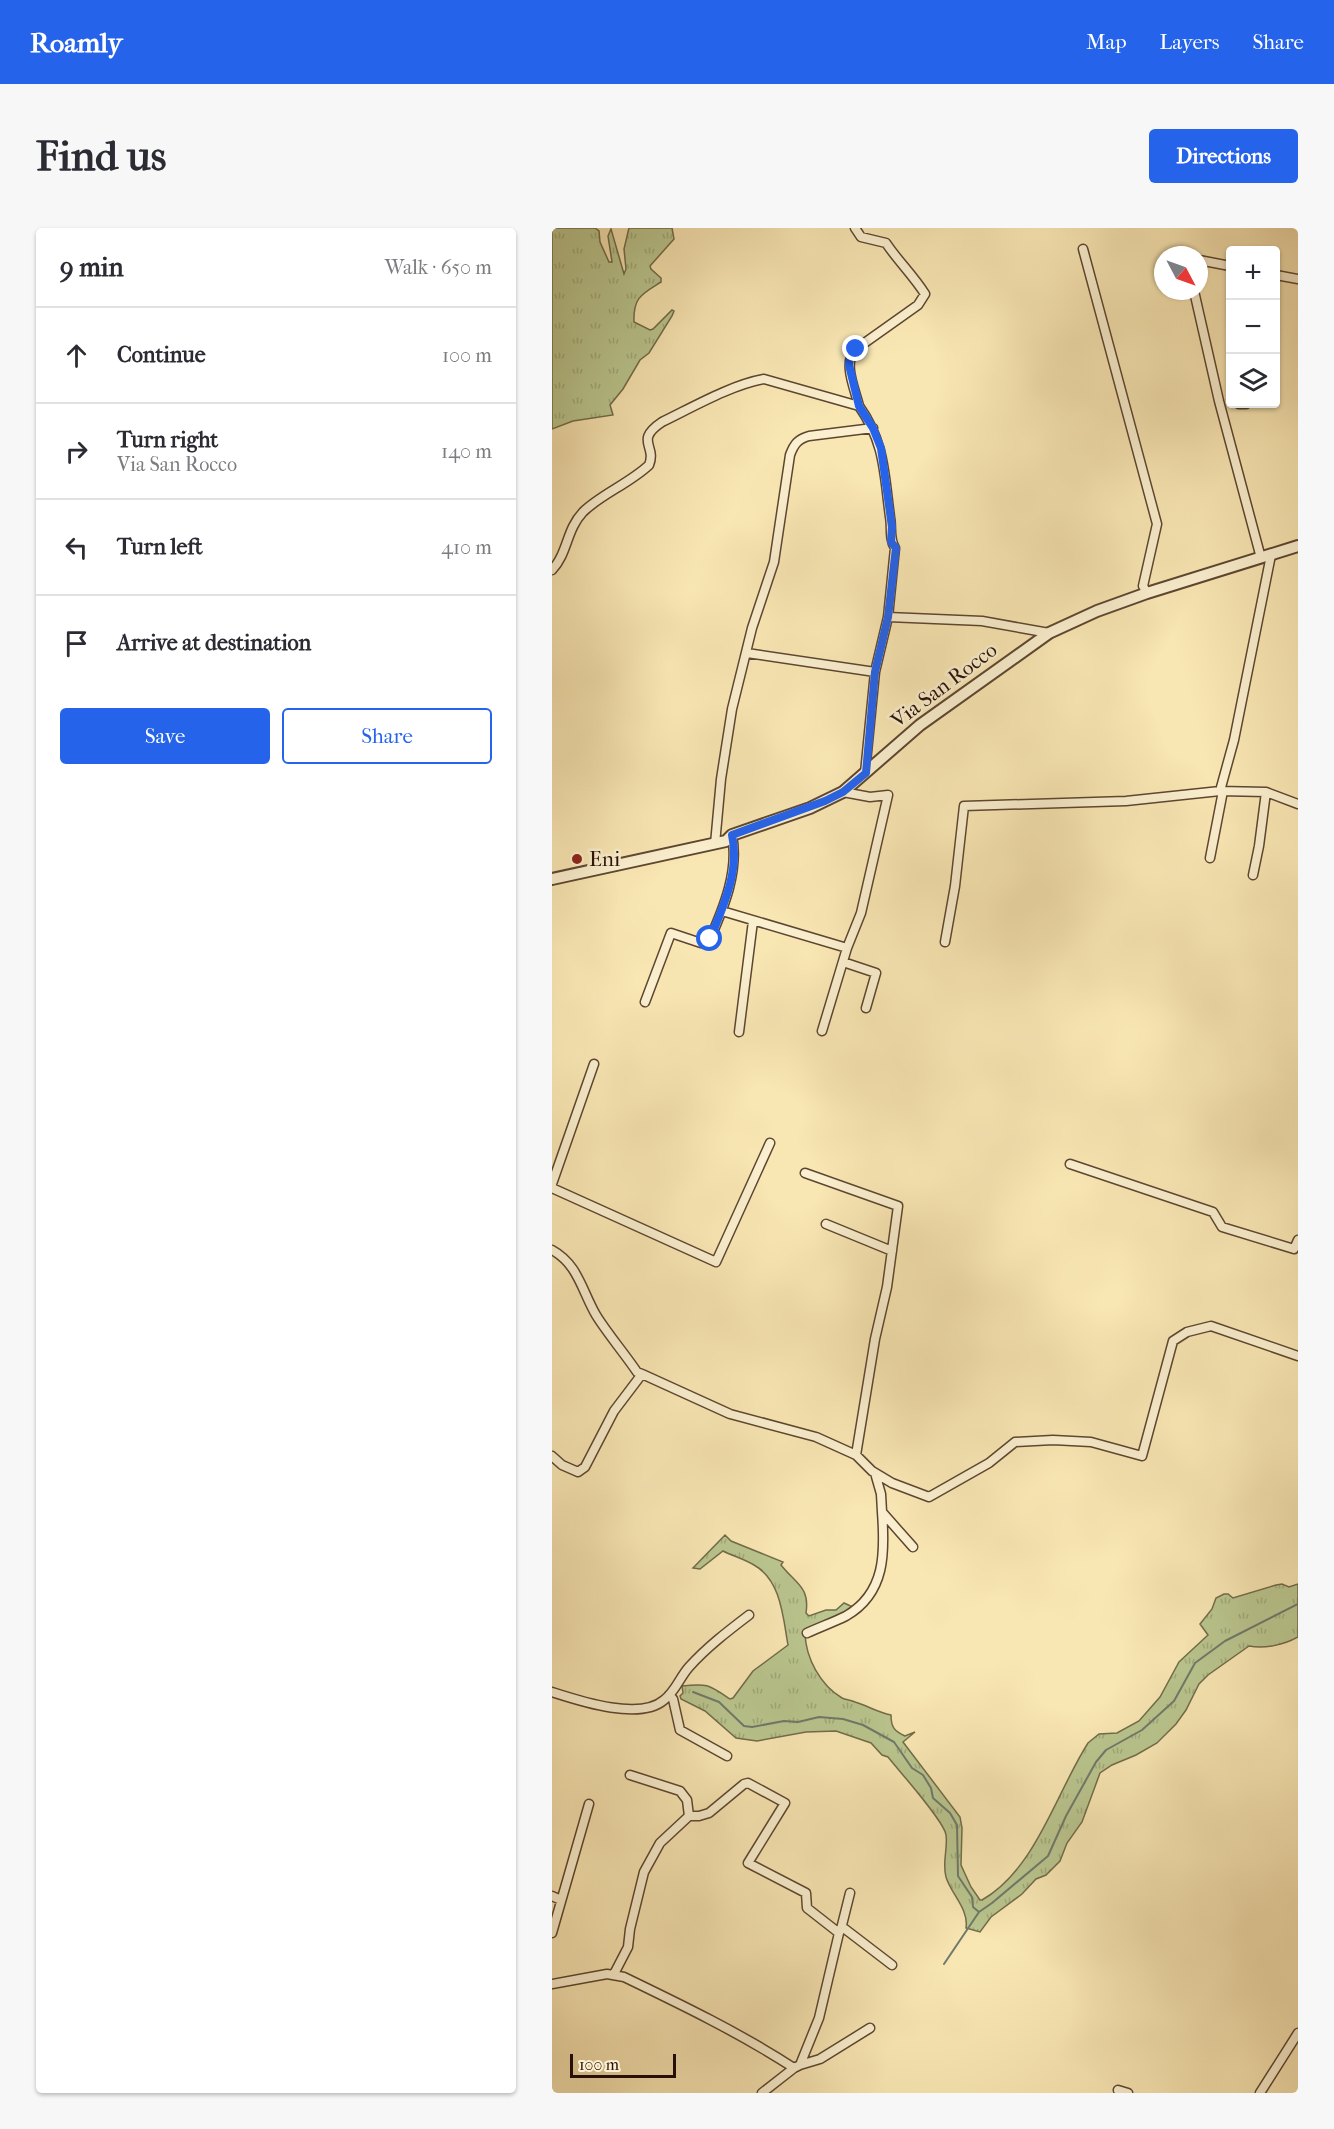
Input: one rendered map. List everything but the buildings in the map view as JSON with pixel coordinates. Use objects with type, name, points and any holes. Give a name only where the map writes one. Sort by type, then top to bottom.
[{"type":"street","points":[[855,228],[861,237],[886,243],[899,262],[912,273],[925,294],[918,304],[856,349],[850,356],[849,365],[859,406],[873,428],[881,448],[892,527],[891,542],[896,548],[888,617],[875,672],[866,773]]},
{"type":"street","points":[[1083,249],[1156,524],[1144,575],[1143,586],[1147,593]]},
{"type":"street","points":[[1208,262],[1226,265]]},
{"type":"street","points":[[1280,276],[1298,279]]},
{"type":"street","points":[[1196,300],[1219,400],[1266,557],[1234,740],[1221,791],[1210,858]]},
{"type":"street","points":[[552,570],[563,556],[566,540],[573,526],[584,512],[649,465],[651,459],[647,443],[648,435],[652,428],[662,422],[729,391],[764,379],[859,406]]},
{"type":"street","points":[[1219,400],[1226,401]]},
{"type":"street","points":[[715,844],[730,720],[752,628],[774,562],[790,454],[794,445],[801,438],[873,428]]},
{"type":"street","name":"Via San Rocco","points":[[552,879],[726,841],[732,835],[810,808],[843,792],[920,725],[1049,633],[1097,611],[1147,593],[1298,546]]},
{"type":"street","points":[[888,617],[982,621],[1049,633]]},
{"type":"street","points":[[747,653],[875,672]]},
{"type":"street","points":[[945,942],[955,886],[964,806],[1126,801],[1221,791],[1266,792],[1298,804]]},
{"type":"street","points":[[822,1031],[847,948],[861,913],[888,795],[863,796],[843,792]]},
{"type":"street","points":[[1253,876],[1266,792]]},
{"type":"street","points":[[645,1002],[671,933],[694,942],[706,942],[710,939],[722,911],[735,856],[732,835]]},
{"type":"street","points":[[722,911],[847,948]]},
{"type":"street","points":[[739,1032],[753,921]]},
{"type":"street","points":[[843,962],[876,973],[866,1008]]},
{"type":"street","points":[[594,1064],[552,1186],[716,1262],[770,1143]]},
{"type":"street","points":[[1070,1164],[1213,1212],[1222,1227],[1294,1249],[1298,1240]]},
{"type":"street","points":[[805,1173],[898,1206],[887,1287],[875,1339],[856,1455]]},
{"type":"street","points":[[826,1224],[892,1251]]},
{"type":"street","points":[[552,1250],[574,1269],[596,1316],[637,1372],[730,1414],[816,1437],[856,1455],[875,1473],[892,1483],[929,1497],[989,1462],[1015,1442],[1053,1440],[1091,1442],[1142,1456],[1173,1341],[1187,1332],[1211,1326],[1298,1356]]},
{"type":"street","points":[[552,1456],[573,1471],[581,1471],[614,1411],[642,1374]]},
{"type":"street","points":[[807,1633],[846,1616],[863,1603],[875,1588],[882,1564],[884,1541],[880,1494],[875,1473]]},
{"type":"street","points":[[882,1512],[912,1547]]},
{"type":"street","points":[[552,1692],[626,1710],[644,1709],[663,1702],[700,1655],[749,1615]]},
{"type":"street","points":[[669,1695],[673,1699],[680,1730],[727,1756]]},
{"type":"street","points":[[630,1775],[685,1794],[689,1816]]},
{"type":"street","points":[[614,1974],[628,1947],[644,1872],[660,1843],[689,1816],[704,1815],[748,1783],[785,1803],[748,1863],[806,1893],[807,1908],[840,1931]]},
{"type":"street","points":[[552,1933],[589,1804]]},
{"type":"street","points":[[797,2067],[819,2018],[850,1893]]},
{"type":"street","points":[[552,1896],[561,1900]]},
{"type":"street","points":[[840,1931],[845,1929],[892,1965]]},
{"type":"street","points":[[552,1984],[614,1974],[624,1977],[700,2014],[797,2067]]},
{"type":"street","points":[[762,2093],[797,2067],[819,2059],[870,2028]]},
{"type":"street","points":[[1260,2093],[1298,2033]]},
{"type":"street","points":[[1118,2090],[1128,2093]]},
{"type":"green space","points":[[552,228],[595,228],[599,231],[600,242],[609,262],[612,262],[608,236],[611,229],[624,274],[626,269],[624,249],[629,228],[672,228],[674,239],[650,266],[661,278],[661,282],[640,297],[635,307],[634,322],[650,330],[672,310],[674,311],[649,353],[640,360],[623,389],[610,405],[613,415],[573,421],[552,429]]},
{"type":"green space","points":[[725,1535],[731,1541],[783,1562],[781,1565],[804,1591],[807,1604],[806,1613],[809,1616],[826,1610],[836,1610],[844,1603],[855,1608],[805,1634],[811,1661],[821,1678],[834,1693],[891,1715],[894,1728],[905,1736],[915,1732],[903,1742],[960,1817],[961,1865],[980,1900],[1001,1886],[1031,1850],[1088,1743],[1099,1734],[1117,1733],[1139,1721],[1160,1697],[1179,1662],[1208,1635],[1200,1624],[1212,1609],[1216,1598],[1228,1594],[1233,1598],[1276,1585],[1282,1584],[1289,1587],[1298,1584],[1298,1637],[1274,1646],[1249,1646],[1199,1684],[1186,1710],[1157,1743],[1100,1773],[1082,1822],[1067,1843],[1060,1861],[1046,1875],[1036,1879],[1022,1894],[991,1917],[980,1932],[966,1928],[965,1914],[948,1883],[944,1828],[888,1757],[882,1755],[871,1743],[836,1731],[806,1732],[757,1741],[736,1738],[705,1711],[681,1699],[682,1686],[698,1685],[708,1686],[730,1699],[733,1698],[753,1671],[788,1645],[779,1600],[770,1580],[763,1572],[750,1563],[723,1551],[700,1569],[693,1568]]},
{"type":"waterway","points":[[944,1964],[979,1912],[1048,1856],[1066,1816],[1096,1762],[1106,1750],[1142,1730],[1174,1701],[1195,1663],[1225,1641],[1298,1604]]},
{"type":"waterway","points":[[693,1692],[719,1702],[744,1726],[752,1727],[784,1721],[798,1722],[819,1717],[843,1719],[863,1725],[894,1742],[912,1768],[923,1775],[931,1788],[933,1798],[950,1813],[957,1825],[958,1876],[972,1897],[973,1907],[979,1912]]},
{"type":"place","name":"Eni","points":[[577,859]]},
{"type":"route","points":[[710,939],[722,911],[732,876],[735,856],[732,835],[825,801],[843,792],[866,773],[875,672],[888,617],[896,548],[891,542],[892,527],[881,448],[873,428],[859,406],[849,365],[850,356],[856,349]]}]
